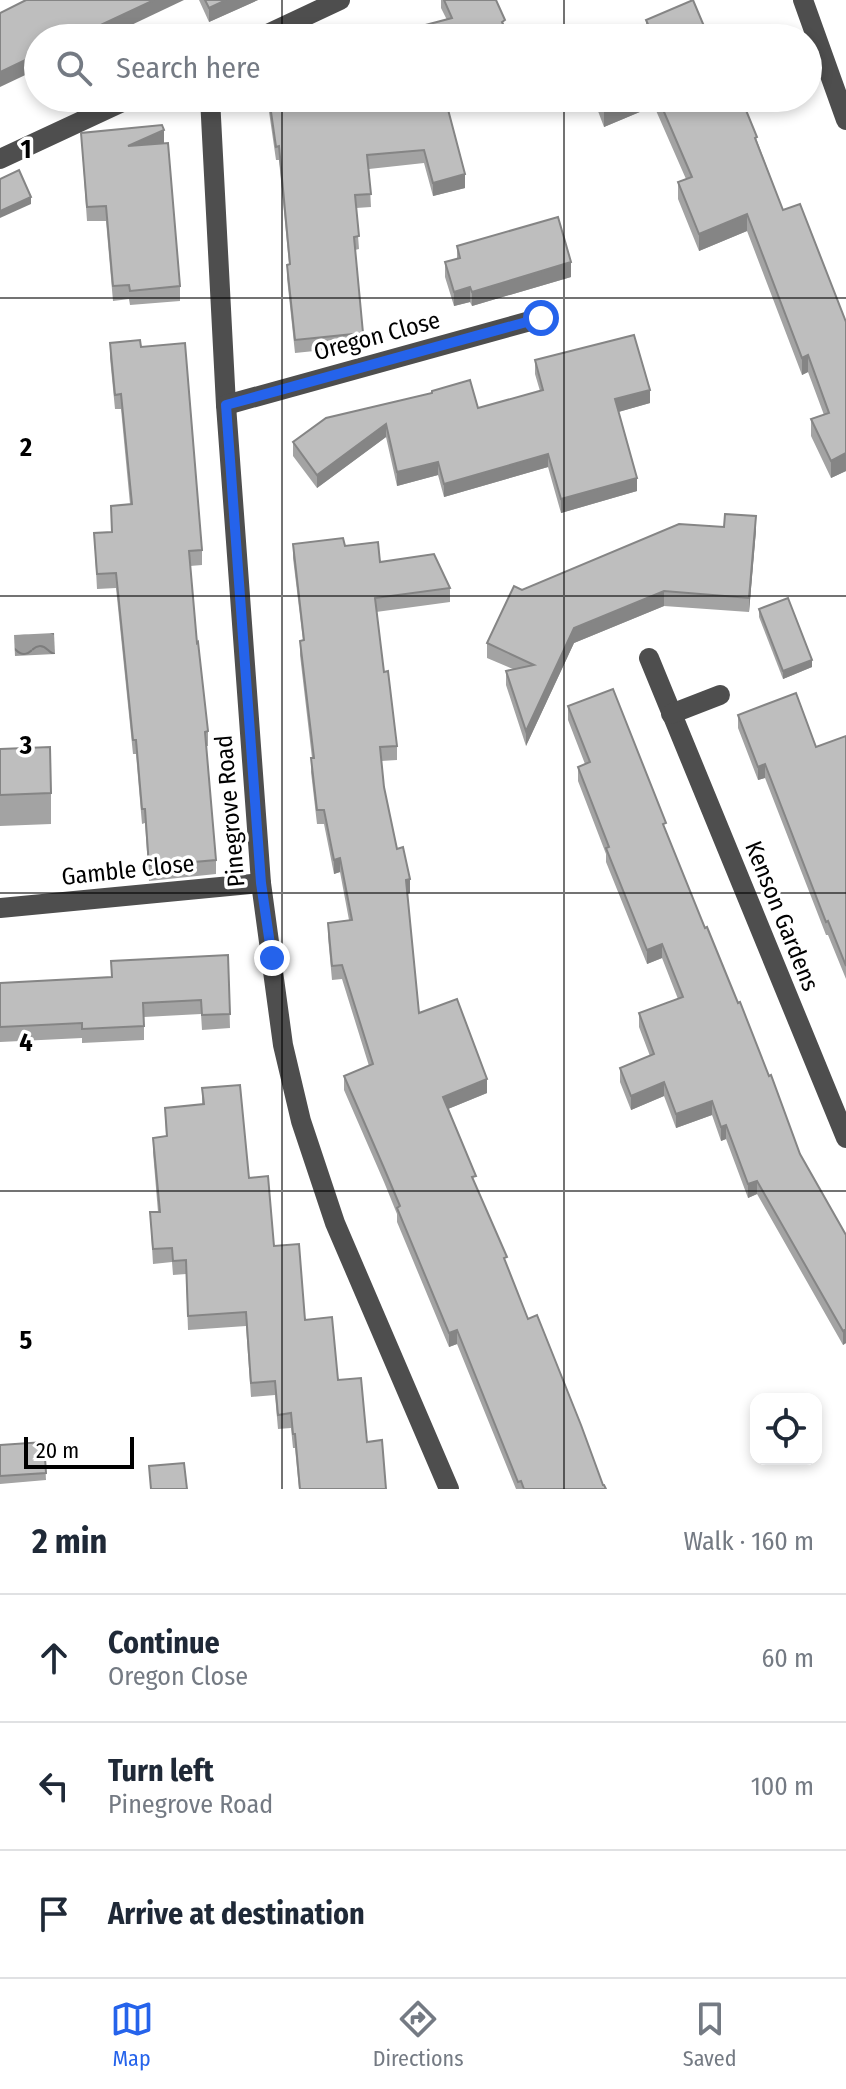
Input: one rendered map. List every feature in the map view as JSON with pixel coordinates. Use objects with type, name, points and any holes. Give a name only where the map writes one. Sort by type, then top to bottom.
[{"type":"street","points":[[289,24],[340,0]]},
{"type":"street","points":[[803,0],[812,24]]},
{"type":"street","points":[[822,53],[846,120]]},
{"type":"street","points":[[0,159],[101,112]]},
{"type":"street","name":"Pinegrove Road","points":[[211,112],[226,405],[261,883],[283,1045],[301,1121],[335,1223],[449,1489]]},
{"type":"street","name":"Oregon Close","points":[[226,405],[541,318]]},
{"type":"street","name":"Kenson Gardens","points":[[649,658],[846,1138]]},
{"type":"street","points":[[671,714],[720,695]]},
{"type":"street","name":"Gamble Close","points":[[0,908],[261,883]]},
{"type":"water","points":[[54,633],[55,654],[15,656],[14,635]]},
{"type":"building","points":[[26,0],[154,0],[103,24],[24,24],[24,61],[0,72],[0,13]]},
{"type":"building","points":[[205,0],[226,0],[209,8]]},
{"type":"building","points":[[444,0],[496,0],[505,20],[503,24],[429,24],[452,18]]},
{"type":"building","points":[[693,0],[703,24],[648,24],[646,20]]},
{"type":"building","points":[[271,112],[449,112],[465,174],[433,183],[424,150],[367,155],[371,194],[355,195],[359,236],[354,237],[363,333],[295,340],[279,146],[276,147]]},
{"type":"building","points":[[664,112],[747,112],[783,210],[800,204],[846,322],[846,453],[831,461],[811,419],[829,413],[808,355],[802,358],[747,214],[699,234],[678,182],[692,177]]},
{"type":"building","points":[[162,125],[164,130],[128,146],[168,143],[180,286],[130,291],[129,285],[113,286],[106,206],[87,207],[81,133]]},
{"type":"building","points":[[19,170],[31,197],[0,211],[0,179]]},
{"type":"building","points":[[558,217],[571,262],[472,292],[470,287],[454,292],[445,262],[460,258],[457,246]]},
{"type":"building","points":[[634,335],[650,390],[615,399],[637,478],[561,499],[548,454],[444,484],[438,462],[397,472],[386,424],[317,475],[293,442],[326,418],[432,393],[470,380],[478,408],[543,390],[535,360]]},
{"type":"building","points":[[140,340],[141,347],[185,343],[202,550],[189,551],[208,731],[205,732],[216,860],[149,866],[145,809],[142,809],[136,740],[133,740],[116,573],[97,574],[94,533],[112,532],[111,506],[132,504],[121,394],[115,395],[110,343]]},
{"type":"building","points":[[725,514],[756,516],[749,598],[664,591],[574,628],[526,731],[506,671],[534,665],[487,643],[514,586],[522,590],[679,524],[724,527]]},
{"type":"building","points":[[343,538],[345,546],[378,542],[380,562],[434,554],[450,588],[375,598],[397,746],[380,747],[384,787],[397,849],[403,847],[410,879],[406,880],[419,1013],[457,999],[487,1079],[443,1097],[476,1176],[472,1177],[507,1257],[504,1258],[528,1319],[537,1315],[606,1489],[524,1489],[521,1481],[518,1482],[457,1330],[449,1333],[397,1208],[400,1206],[344,1076],[373,1064],[342,965],[332,966],[328,923],[352,920],[340,858],[334,860],[324,810],[317,810],[293,544]]},
{"type":"building","points":[[788,598],[812,660],[783,671],[759,609]]},
{"type":"building","points":[[613,689],[666,823],[663,824],[705,928],[771,1075],[800,1154],[846,1235],[846,1329],[843,1331],[757,1181],[748,1184],[726,1125],[721,1127],[712,1101],[676,1114],[664,1082],[631,1096],[620,1068],[654,1054],[639,1013],[683,997],[662,944],[647,950],[578,767],[590,762],[568,706]]},
{"type":"building","points":[[796,693],[816,747],[846,736],[846,966],[765,764],[758,767],[738,715]]},
{"type":"building","points":[[50,747],[51,793],[0,795],[0,749]]},
{"type":"building","points":[[228,955],[230,1014],[202,1015],[201,1000],[143,1003],[144,1026],[82,1029],[82,1023],[0,1027],[0,983],[112,977],[111,961]]},
{"type":"building","points":[[240,1085],[249,1178],[268,1176],[274,1246],[299,1244],[305,1320],[332,1317],[338,1380],[361,1378],[367,1442],[382,1440],[386,1489],[300,1489],[291,1413],[278,1415],[275,1381],[251,1383],[246,1312],[188,1316],[186,1260],[173,1261],[172,1248],[153,1249],[150,1212],[160,1212],[153,1138],[167,1136],[165,1108],[204,1104],[202,1088]]},
{"type":"building","points":[[44,1442],[46,1473],[0,1476],[0,1445]]},
{"type":"building","points":[[184,1463],[187,1489],[151,1489],[149,1466]]},
{"type":"route","points":[[272,958],[261,883],[226,405],[541,318]]}]
